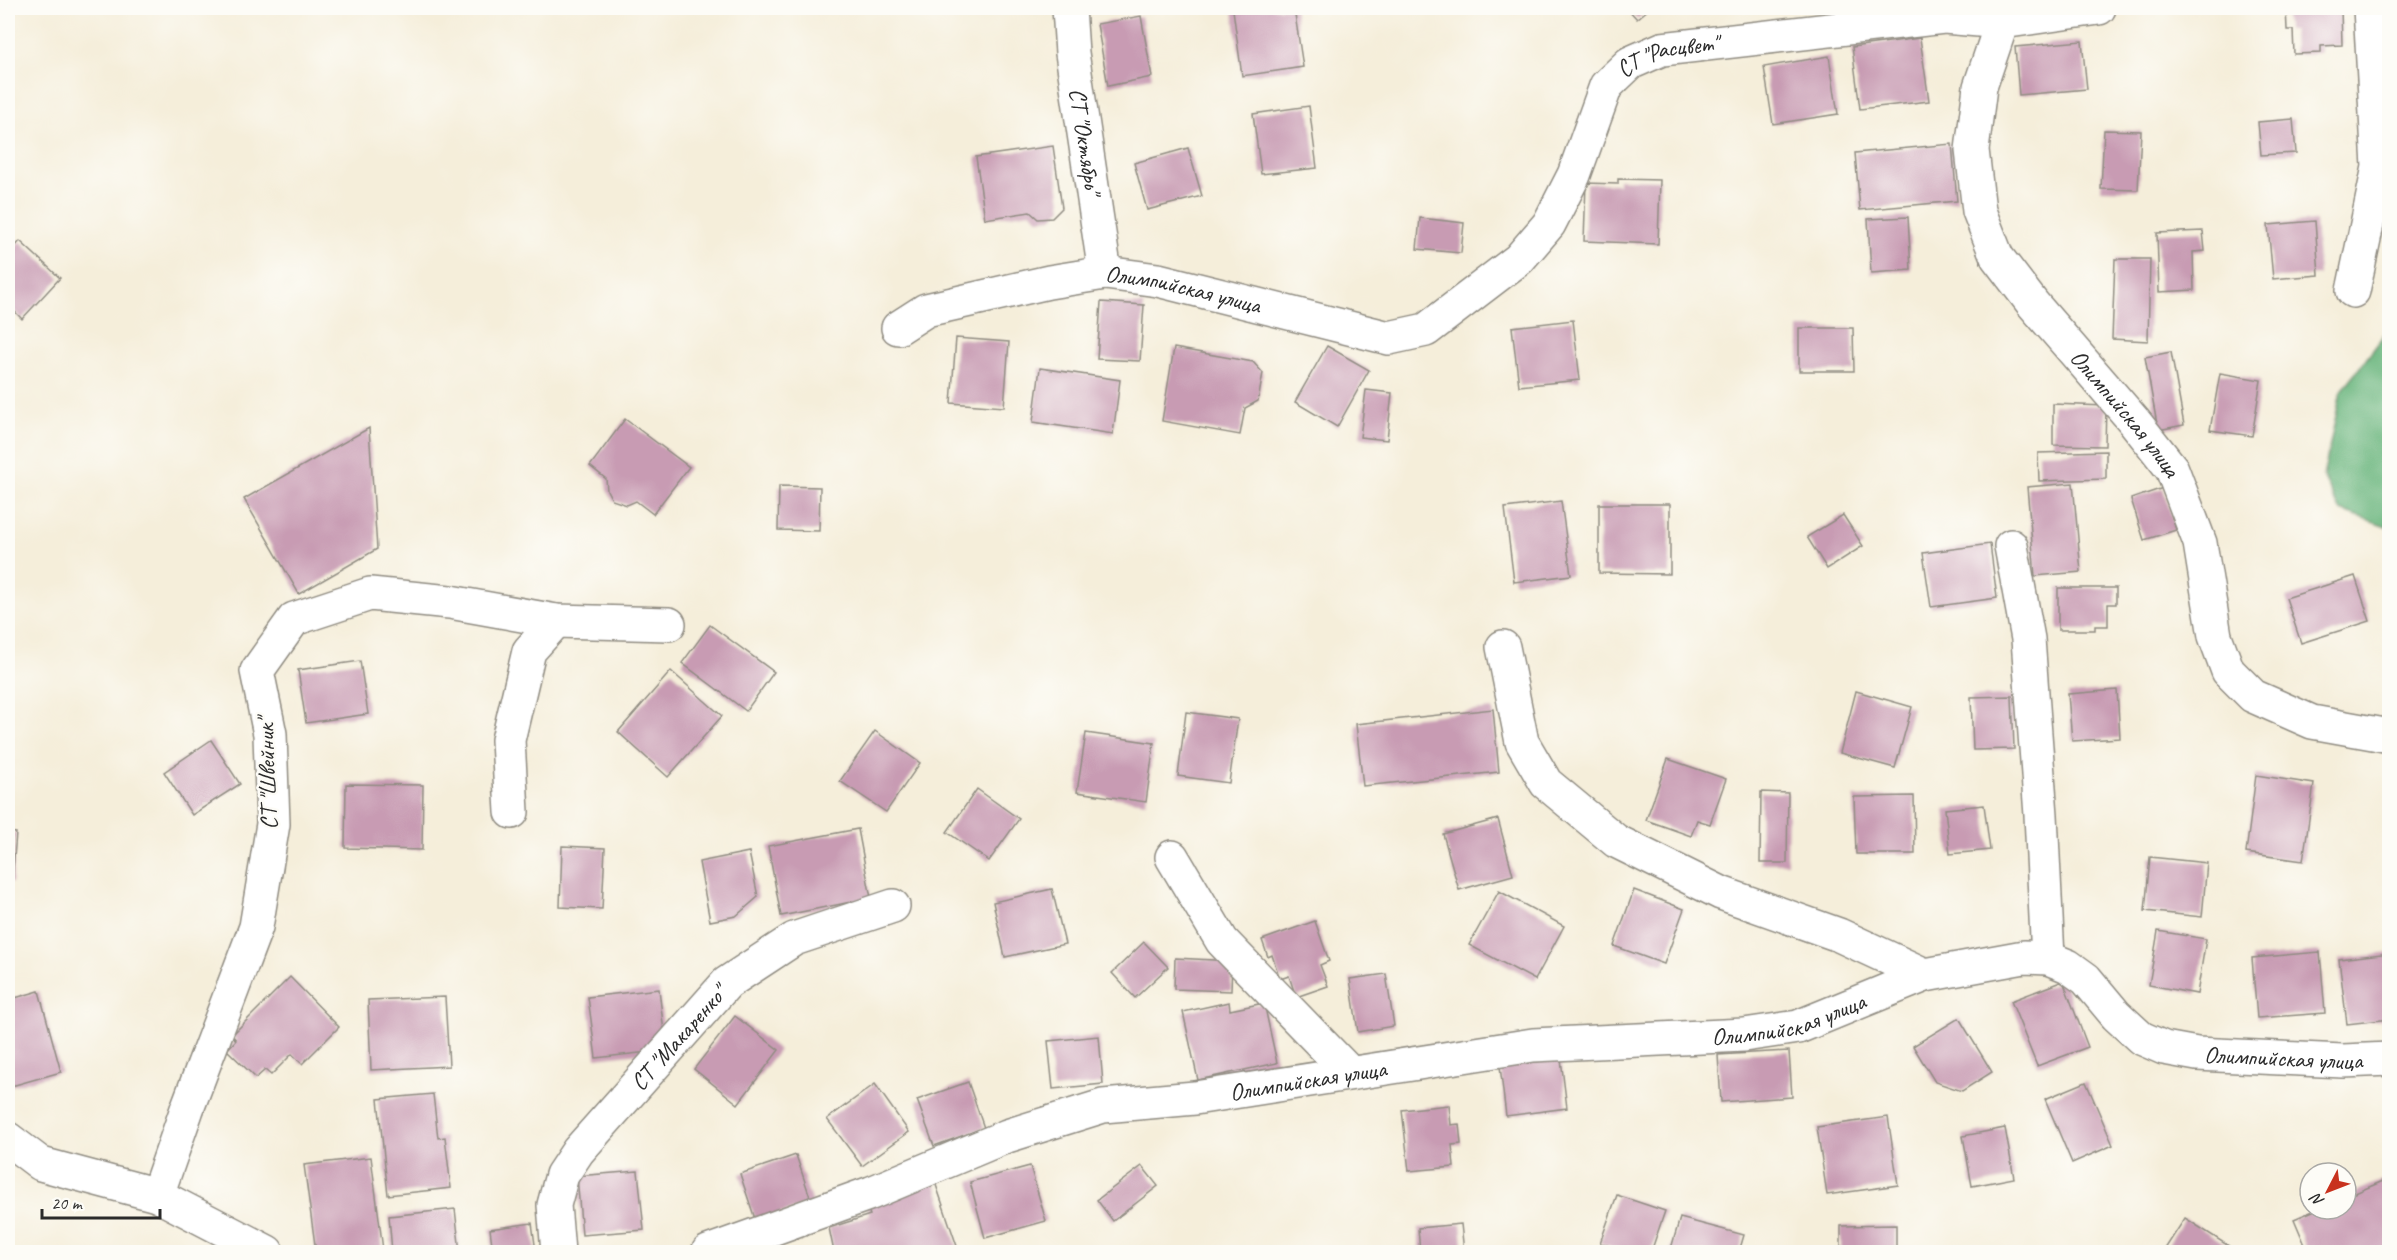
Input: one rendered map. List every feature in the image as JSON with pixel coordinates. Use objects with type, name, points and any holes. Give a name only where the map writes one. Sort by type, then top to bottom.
[{"type":"street","name":"СТ \"Октябрь\"","points":[[1069,8],[1072,53],[1105,273]]},
{"type":"street","name":"СТ \"Расцвет\"","points":[[1462,303],[1519,259],[1549,224],[1574,175],[1606,86],[1630,63],[1662,49],[1933,18],[2099,8]]},
{"type":"street","points":[[2353,291],[2379,167],[2370,8]]},
{"type":"street","name":"Олимпийская улица","points":[[2000,15],[1980,87],[1972,150],[1979,211],[1997,256],[2033,304],[2134,421],[2172,469],[2200,543],[2215,636],[2228,671],[2253,696],[2312,722],[2390,736]]},
{"type":"street","name":"Олимпийская улица","points":[[898,328],[926,310],[1049,282],[1105,273],[1158,280],[1389,338],[1426,330],[1462,303]]},
{"type":"street","points":[[2011,546],[2028,639],[2041,815],[2048,958]]},
{"type":"street","name":"СТ \"Швейник\"","points":[[158,1195],[187,1108],[256,927],[273,824],[270,734],[256,671],[294,619],[370,594],[450,602],[556,621],[669,624]]},
{"type":"street","points":[[512,812],[507,740],[530,651],[556,621]]},
{"type":"street","name":"Олимпийская улица","points":[[1503,647],[1522,742],[1546,783],[1616,841],[1721,892],[1839,935],[1925,975]]},
{"type":"street","points":[[1172,857],[1222,941],[1349,1072]]},
{"type":"street","name":"СТ \"Макаренко\"","points":[[558,1252],[554,1205],[562,1175],[578,1151],[727,983],[794,939],[893,906]]},
{"type":"street","name":"Олимпийская улица","points":[[708,1252],[871,1193],[1006,1136],[1102,1106],[1196,1098],[1349,1072],[1533,1045],[1744,1035],[1798,1028],[1925,975],[2024,957],[2048,958],[2068,966],[2086,979],[2116,1015],[2141,1038],[2164,1048],[2197,1053],[2343,1061],[2390,1059]]},
{"type":"street","points":[[8,1139],[41,1164],[158,1195],[267,1252]]},
{"type":"green space","points":[[2389,329],[2390,527],[2340,510],[2323,477],[2341,392]]},
{"type":"building","points":[[1294,8],[1303,67],[1242,76],[1233,10]]},
{"type":"building","points":[[1627,8],[1650,8],[1637,19]]},
{"type":"building","points":[[2286,8],[2341,8],[2342,45],[2321,46],[2321,53],[2294,54],[2293,30],[2287,30]]},
{"type":"building","points":[[1141,16],[1152,77],[1108,86],[1097,24]]},
{"type":"building","points":[[1920,38],[1929,101],[1860,109],[1852,47]]},
{"type":"building","points":[[2082,41],[2087,89],[2019,95],[2015,47]]},
{"type":"building","points":[[1829,56],[1838,114],[1773,124],[1764,67]]},
{"type":"building","points":[[1309,106],[1317,168],[1261,174],[1253,114]]},
{"type":"building","points":[[2293,119],[2296,153],[2261,155],[2258,122]]},
{"type":"building","points":[[2104,130],[2141,131],[2138,190],[2101,189]]},
{"type":"building","points":[[1952,144],[1957,201],[1860,210],[1855,153]]},
{"type":"building","points":[[1053,146],[1062,208],[1052,218],[1038,219],[1030,212],[985,219],[976,157]]},
{"type":"building","points":[[1188,148],[1202,196],[1147,210],[1134,163]]},
{"type":"building","points":[[1618,179],[1660,180],[1658,244],[1584,241],[1586,183],[1618,184]]},
{"type":"building","points":[[1908,217],[1911,270],[1871,273],[1868,219]]},
{"type":"building","points":[[1420,218],[1464,223],[1461,253],[1417,249]]},
{"type":"building","points":[[2315,221],[2319,275],[2273,279],[2268,225]]},
{"type":"building","points":[[2203,231],[2205,251],[2193,252],[2194,290],[2159,292],[2157,233]]},
{"type":"building","points":[[20,241],[60,278],[22,319],[8,305],[8,255]]},
{"type":"building","points":[[2115,259],[2150,259],[2148,341],[2112,339]]},
{"type":"building","points":[[1101,302],[1144,305],[1140,361],[1097,359]]},
{"type":"building","points":[[1573,320],[1580,380],[1519,386],[1512,327]]},
{"type":"building","points":[[1799,328],[1853,328],[1854,371],[1799,371]]},
{"type":"building","points":[[956,338],[1009,342],[1004,407],[951,403]]},
{"type":"building","points":[[1327,346],[1369,370],[1337,427],[1295,402]]},
{"type":"building","points":[[1174,348],[1253,362],[1263,373],[1258,401],[1245,408],[1240,435],[1162,421]]},
{"type":"building","points":[[2171,352],[2184,425],[2158,430],[2145,357]]},
{"type":"building","points":[[1040,368],[1120,380],[1113,434],[1033,422]]},
{"type":"building","points":[[2220,373],[2261,380],[2252,436],[2210,430]]},
{"type":"building","points":[[1366,390],[1392,393],[1387,440],[1360,437]]},
{"type":"building","points":[[2053,404],[2106,406],[2105,446],[2053,445]]},
{"type":"building","points":[[625,419],[689,467],[653,514],[636,501],[627,505],[612,500],[607,490],[606,479],[590,466]]},
{"type":"building","points":[[369,428],[377,549],[299,594],[244,499]]},
{"type":"building","points":[[2106,451],[2106,479],[2039,481],[2038,453]]},
{"type":"building","points":[[2073,483],[2081,572],[2035,576],[2027,487]]},
{"type":"building","points":[[779,486],[820,487],[819,531],[778,530]]},
{"type":"building","points":[[2163,488],[2176,530],[2144,540],[2131,499]]},
{"type":"building","points":[[1561,501],[1571,575],[1514,582],[1505,508]]},
{"type":"building","points":[[1599,504],[1670,504],[1670,574],[1599,573]]},
{"type":"building","points":[[1843,515],[1863,546],[1827,569],[1807,537]]},
{"type":"building","points":[[1990,544],[1997,598],[1931,607],[1923,553]]},
{"type":"building","points":[[2355,576],[2370,621],[2301,643],[2286,598]]},
{"type":"building","points":[[2058,588],[2116,588],[2116,604],[2108,604],[2108,626],[2095,626],[2095,630],[2058,630]]},
{"type":"building","points":[[710,625],[774,672],[746,711],[682,663]]},
{"type":"building","points":[[360,661],[368,714],[306,723],[298,670]]},
{"type":"building","points":[[671,671],[722,716],[668,777],[618,732]]},
{"type":"building","points":[[2117,690],[2120,738],[2072,741],[2068,694]]},
{"type":"building","points":[[1856,691],[1912,707],[1895,768],[1840,753]]},
{"type":"building","points":[[2012,696],[2014,749],[1973,750],[1971,697]]},
{"type":"building","points":[[1493,709],[1499,772],[1363,786],[1356,724]]},
{"type":"building","points":[[1186,712],[1238,719],[1229,783],[1178,776]]},
{"type":"building","points":[[875,731],[920,763],[886,812],[840,781]]},
{"type":"building","points":[[1086,733],[1154,743],[1146,802],[1077,792]]},
{"type":"building","points":[[211,740],[240,784],[192,815],[164,772]]},
{"type":"building","points":[[1668,759],[1726,779],[1710,824],[1697,820],[1691,836],[1646,820]]},
{"type":"building","points":[[2256,775],[2314,784],[2303,861],[2246,853]]},
{"type":"building","points":[[346,784],[423,785],[422,850],[345,848]]},
{"type":"building","points":[[977,789],[1019,819],[989,861],[947,832]]},
{"type":"building","points":[[1761,792],[1788,793],[1787,863],[1760,863]]},
{"type":"building","points":[[1914,796],[1915,854],[1856,854],[1854,797]]},
{"type":"building","points":[[1984,805],[1990,850],[1950,854],[1945,809]]},
{"type":"building","points":[[1498,819],[1513,875],[1459,890],[1443,834]]},
{"type":"building","points":[[858,829],[871,898],[781,916],[768,846]]},
{"type":"building","points":[[8,832],[16,833],[12,883],[8,882]]},
{"type":"building","points":[[562,846],[605,848],[602,909],[560,907]]},
{"type":"building","points":[[749,852],[758,897],[736,916],[710,921],[699,862]]},
{"type":"building","points":[[2150,857],[2207,863],[2202,917],[2145,911]]},
{"type":"building","points":[[1052,889],[1065,944],[1005,957],[993,902]]},
{"type":"building","points":[[1634,890],[1684,909],[1664,964],[1614,946]]},
{"type":"building","points":[[1499,891],[1564,926],[1535,980],[1469,945]]},
{"type":"building","points":[[1315,921],[1329,961],[1320,965],[1328,986],[1296,997],[1289,976],[1280,979],[1272,955],[1268,957],[1262,940]]},
{"type":"building","points":[[2158,931],[2206,939],[2197,994],[2149,985]]},
{"type":"building","points":[[1144,942],[1168,967],[1135,998],[1112,973]]},
{"type":"building","points":[[2320,952],[2325,1013],[2257,1018],[2252,958]]},
{"type":"building","points":[[2390,953],[2390,1019],[2347,1024],[2339,959]]},
{"type":"building","points":[[1175,958],[1232,961],[1231,991],[1174,989]]},
{"type":"building","points":[[1386,974],[1394,1026],[1358,1032],[1350,979]]},
{"type":"building","points":[[290,977],[339,1027],[302,1064],[292,1054],[271,1075],[265,1070],[256,1078],[227,1050],[236,1040],[232,1035]]},
{"type":"building","points":[[2063,981],[2088,1047],[2037,1066],[2011,1001]]},
{"type":"building","points":[[659,989],[666,1050],[596,1058],[588,997]]},
{"type":"building","points":[[39,991],[61,1072],[8,1087],[8,1000]]},
{"type":"building","points":[[445,997],[449,1066],[371,1070],[368,1000]]},
{"type":"building","points":[[1229,1002],[1230,1010],[1264,1003],[1277,1063],[1198,1080],[1183,1012]]},
{"type":"building","points":[[735,1016],[779,1050],[738,1104],[694,1069]]},
{"type":"building","points":[[1959,1018],[1992,1072],[1962,1091],[1935,1082],[1913,1046]]},
{"type":"building","points":[[1099,1036],[1103,1084],[1053,1089],[1048,1041]]},
{"type":"building","points":[[1789,1051],[1792,1097],[1721,1102],[1718,1055]]},
{"type":"building","points":[[1561,1059],[1567,1108],[1506,1116],[1500,1066]]},
{"type":"building","points":[[968,1082],[984,1128],[934,1146],[917,1100]]},
{"type":"building","points":[[2086,1082],[2113,1145],[2072,1163],[2045,1099]]},
{"type":"building","points":[[875,1084],[909,1132],[862,1166],[827,1119]]},
{"type":"building","points":[[433,1094],[438,1138],[445,1137],[451,1188],[388,1195],[378,1099]]},
{"type":"building","points":[[1449,1105],[1451,1125],[1459,1124],[1461,1144],[1452,1145],[1454,1167],[1409,1171],[1402,1110]]},
{"type":"building","points":[[1888,1117],[1898,1185],[1827,1195],[1817,1127]]},
{"type":"building","points":[[2005,1128],[2014,1178],[1972,1186],[1963,1136]]},
{"type":"building","points":[[796,1155],[812,1203],[756,1222],[740,1174]]},
{"type":"building","points":[[371,1157],[383,1250],[316,1252],[304,1165]]},
{"type":"building","points":[[1030,1166],[1046,1221],[985,1238],[970,1182]]},
{"type":"building","points":[[1142,1166],[1158,1186],[1113,1221],[1097,1200]]},
{"type":"building","points":[[638,1171],[644,1230],[582,1235],[577,1176]]},
{"type":"building","points":[[2390,1178],[2390,1252],[2308,1252],[2294,1219],[2298,1217],[2298,1221],[2358,1221],[2358,1192]]},
{"type":"building","points":[[935,1182],[959,1252],[834,1252],[829,1228],[870,1215],[866,1205]]},
{"type":"building","points":[[1617,1195],[1665,1211],[1651,1252],[1628,1252],[1600,1243]]},
{"type":"building","points":[[455,1209],[460,1252],[392,1252],[389,1216]]},
{"type":"building","points":[[1680,1218],[1744,1235],[1739,1252],[1670,1252]]},
{"type":"building","points":[[2185,1218],[2235,1250],[2234,1252],[2163,1252]]},
{"type":"building","points":[[532,1223],[536,1252],[493,1252],[490,1229]]},
{"type":"building","points":[[1461,1224],[1464,1252],[1420,1252],[1418,1228]]},
{"type":"building","points":[[1896,1225],[1896,1252],[1841,1252],[1841,1226]]}]
